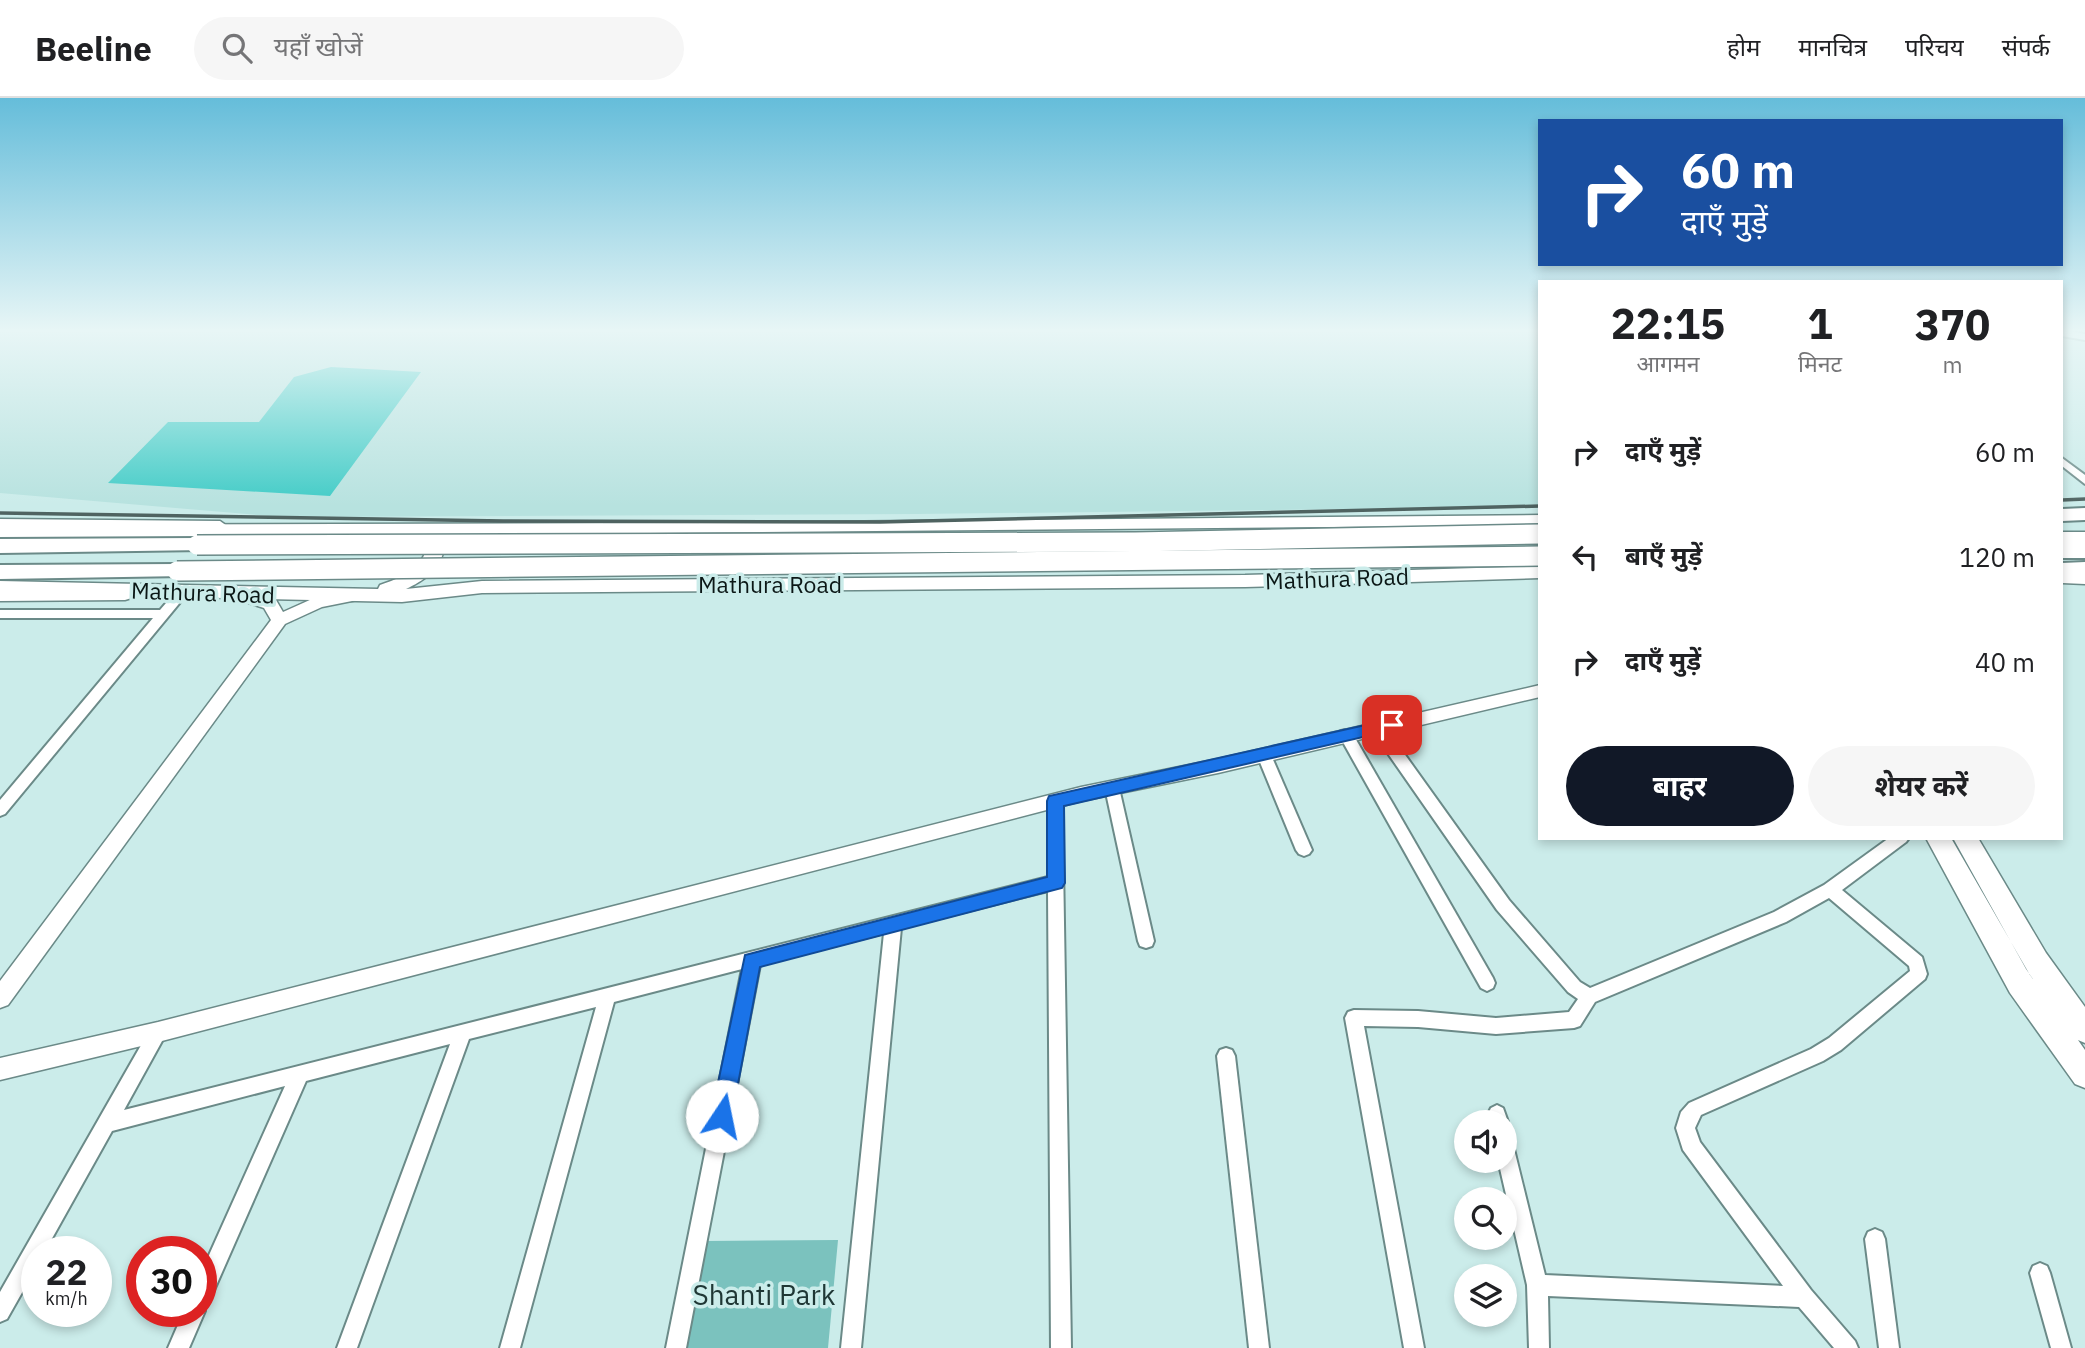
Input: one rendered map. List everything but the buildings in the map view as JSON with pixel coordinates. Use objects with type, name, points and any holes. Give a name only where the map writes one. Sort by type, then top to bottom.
[{"type":"highway","points":[[2063,515],[2085,512]]},
{"type":"highway","points":[[2063,530],[2085,530]]},
{"type":"highway","name":"Mathura Road","points":[[0,546],[1135,542],[1538,534]]},
{"type":"highway","points":[[2063,551],[2085,551]]},
{"type":"highway","name":"Mathura Road","points":[[0,572],[180,581],[1538,556]]},
{"type":"highway","points":[[2063,569],[2085,569]]},
{"type":"main road","points":[[0,531],[713,529],[1538,520]]},
{"type":"main road","points":[[357,596],[392,589],[425,571],[433,555],[433,544],[430,539],[411,529]]},
{"type":"main road","points":[[236,593],[210,587],[205,582],[206,576],[217,560],[238,540],[279,530]]},
{"type":"main road","points":[[2063,538],[2085,538]]},
{"type":"main road","name":"Mathura Road","points":[[0,587],[138,590],[180,581],[236,593],[402,596],[482,587],[1245,581],[1538,572]]},
{"type":"main road","points":[[2063,577],[2085,577]]},
{"type":"main road","points":[[1939,840],[2020,984],[2085,1074]]},
{"type":"main road","points":[[1966,840],[2036,961],[2085,1030]]},
{"type":"street","points":[[2063,462],[2085,481]]},
{"type":"street","points":[[0,524],[190,524],[222,526],[228,530]]},
{"type":"street","points":[[0,810],[164,614],[180,581]]},
{"type":"street","points":[[0,596],[125,595],[138,590]]},
{"type":"street","points":[[236,593],[271,604],[279,620]]},
{"type":"street","points":[[0,998],[279,620],[318,603],[357,596]]},
{"type":"street","points":[[0,614],[164,614]]},
{"type":"street","points":[[0,1069],[158,1032],[1055,801],[1538,691]]},
{"type":"street","points":[[1378,729],[1503,905],[1574,987],[1589,998]]},
{"type":"street","points":[[1346,736],[1487,983]]},
{"type":"street","points":[[1264,755],[1304,850]]},
{"type":"street","points":[[1112,788],[1146,941]]},
{"type":"street","points":[[1055,801],[1061,1348]]},
{"type":"street","points":[[1414,1348],[1354,1018],[1418,1019],[1496,1026],[1574,1020],[1589,998],[1780,917],[1830,890],[1898,840]]},
{"type":"street","points":[[107,1122],[1056,883]]},
{"type":"street","points":[[1830,890],[1916,962],[1919,974],[1835,1044],[1817,1055],[1695,1109],[1686,1118],[1684,1129],[1693,1149],[1804,1297],[1848,1348]]},
{"type":"street","points":[[851,1348],[892,924]]},
{"type":"street","points":[[676,1348],[752,961]]},
{"type":"street","points":[[510,1348],[607,998]]},
{"type":"street","points":[[0,1312],[158,1032]]},
{"type":"street","points":[[347,1348],[463,1032]]},
{"type":"street","points":[[1226,1056],[1259,1348]]},
{"type":"street","points":[[217,1261],[300,1074]]},
{"type":"street","points":[[1511,1173],[1537,1286],[1539,1348]]},
{"type":"street","points":[[1875,1239],[1889,1348]]},
{"type":"street","points":[[2040,1273],[2061,1348]]},
{"type":"street","points":[[1537,1286],[1804,1297]]},
{"type":"street","points":[[178,1348],[188,1327]]},
{"type":"shaded area","points":[[0,388],[1538,388],[1538,507],[281,517],[0,493]]},
{"type":"shaded area","points":[[285,388],[409,388],[330,496],[108,483],[168,422],[259,422]]},
{"type":"green space","name":"Shanti Park","points":[[838,1240],[828,1348],[685,1348],[706,1241]]},
{"type":"railway","points":[[2063,500],[2085,499]]},
{"type":"railway","points":[[0,513],[503,521],[880,522],[1538,506]]},
{"type":"route","points":[[722,1116],[752,961],[1056,883],[1055,801],[1392,725]]}]
